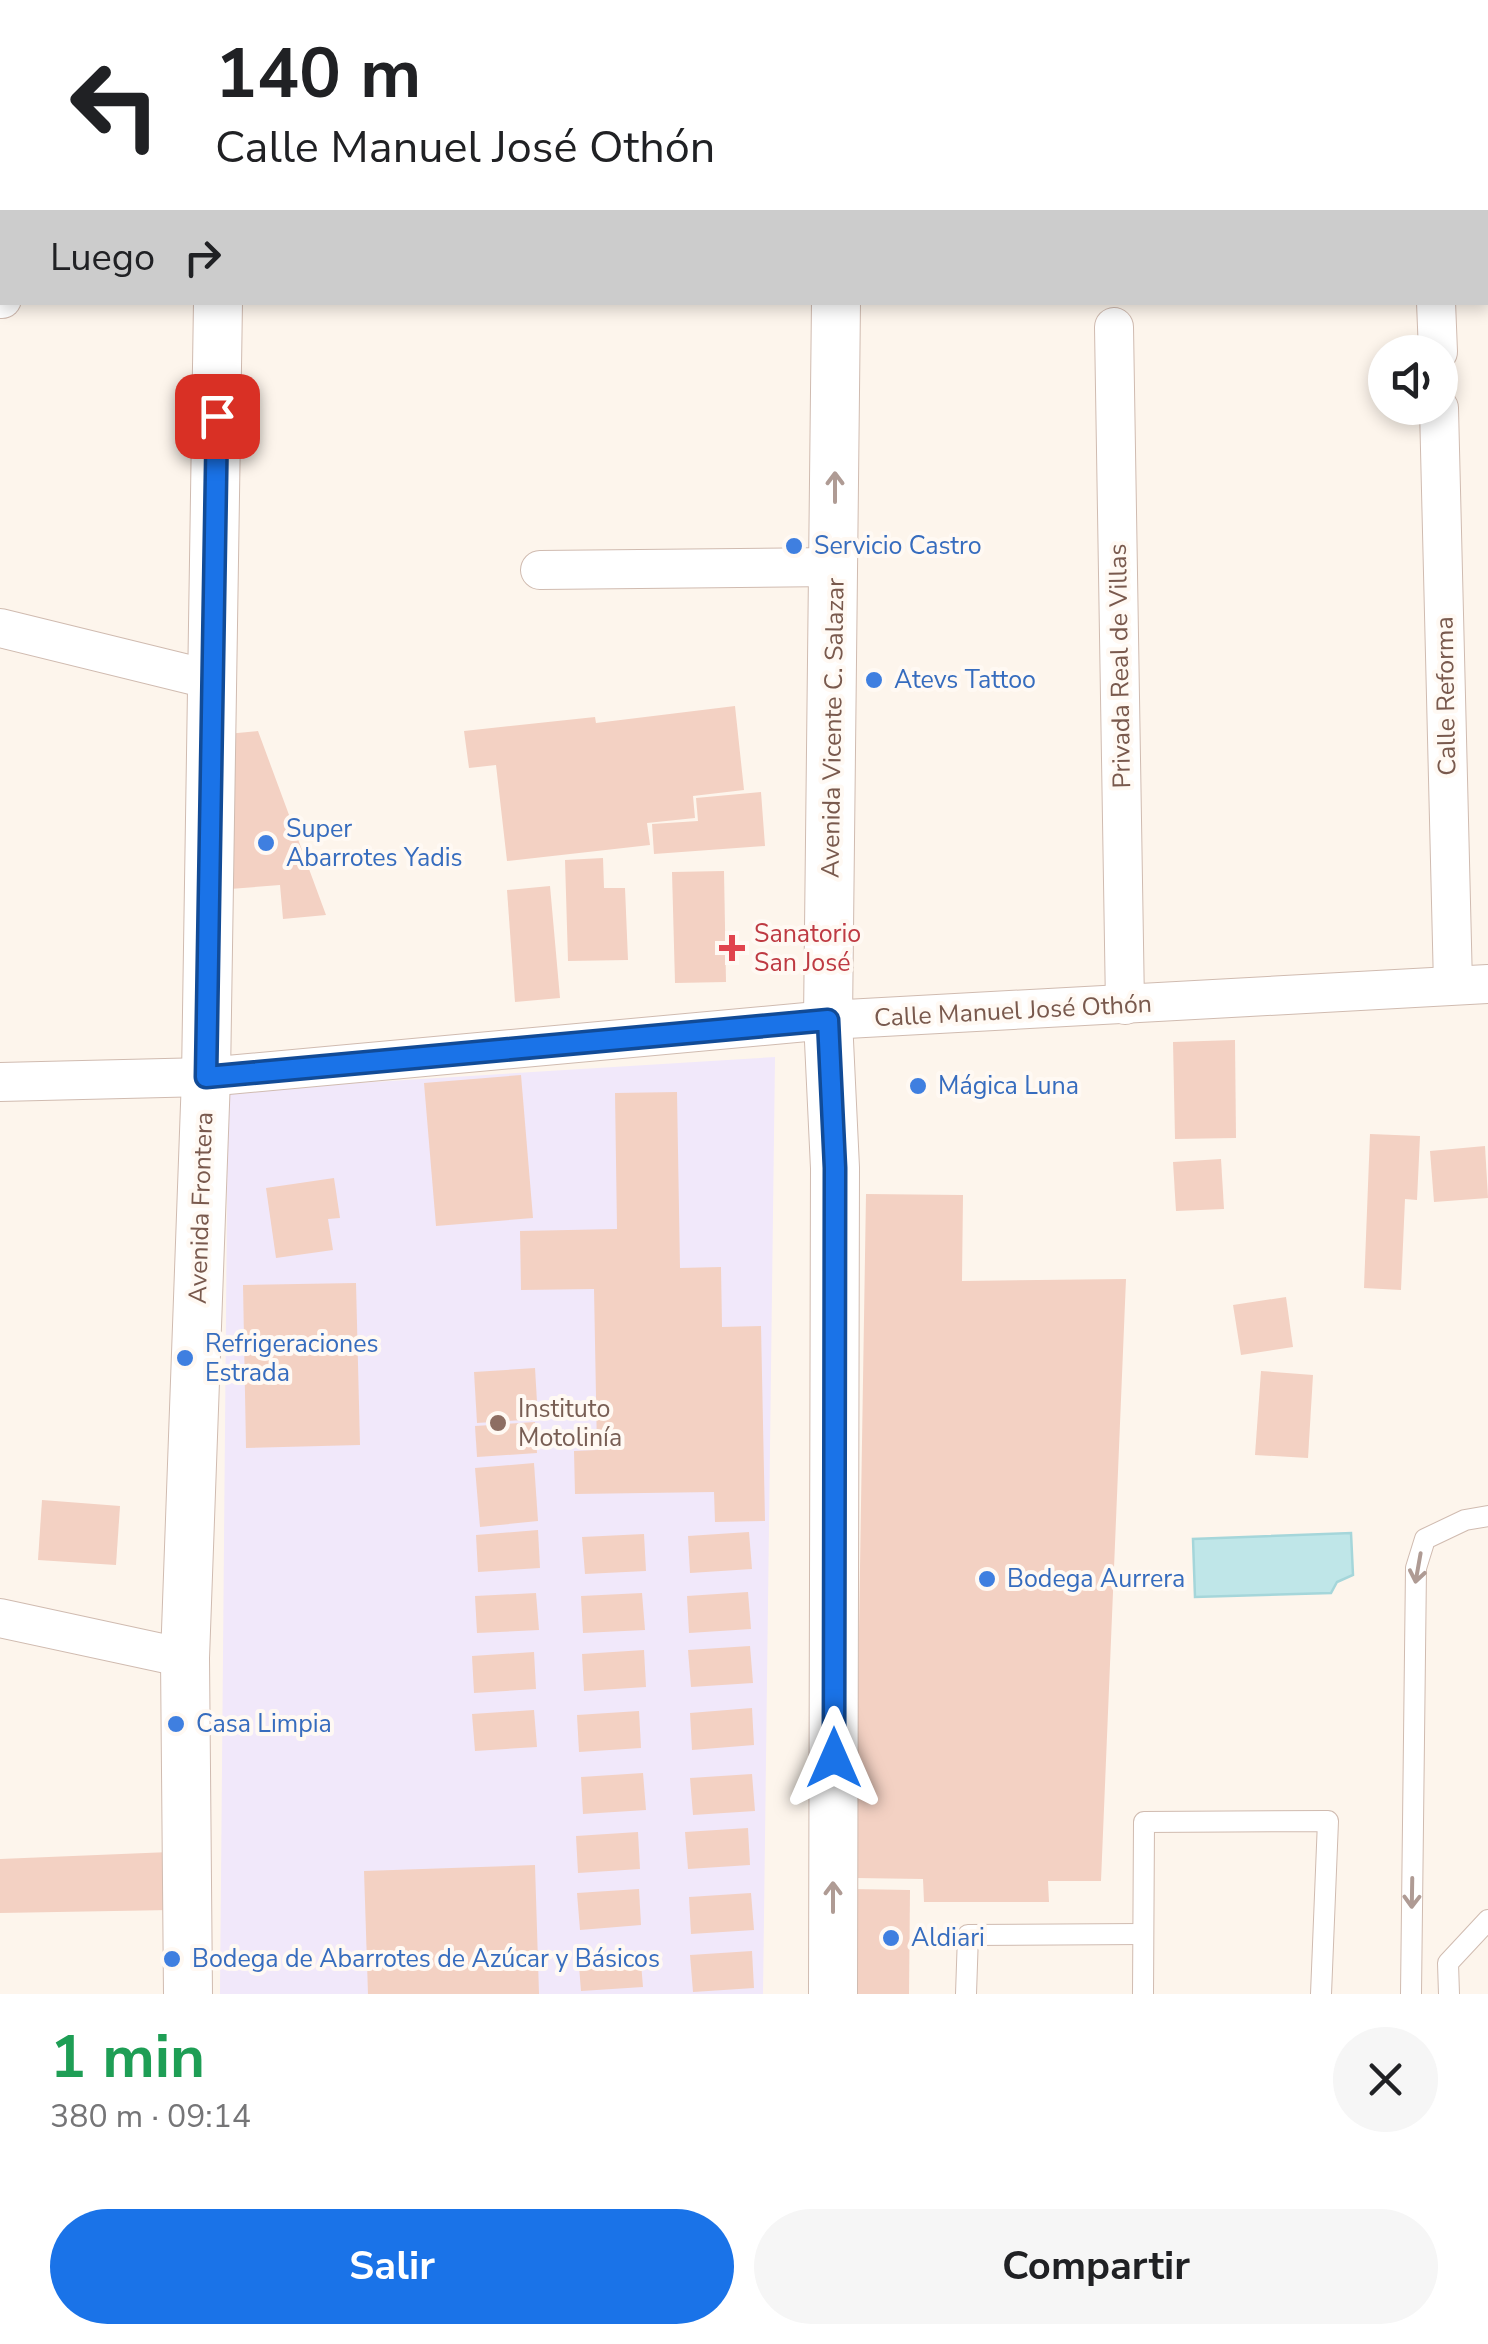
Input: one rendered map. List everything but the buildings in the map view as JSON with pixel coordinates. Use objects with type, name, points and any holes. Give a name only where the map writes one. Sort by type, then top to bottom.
[{"type":"street","name":"Avenida Frontera","points":[[188,1994],[185,1658],[206,1077],[218,305]]},
{"type":"street","name":"Avenida Vicente C. Salazar","points":[[833,1994],[835,1168],[828,1020],[836,305]]},
{"type":"street","points":[[1436,305],[1437,335]]},
{"type":"street","name":"Privada Real de Villas","points":[[1114,327],[1126,1005]]},
{"type":"street","name":"Calle Reforma","points":[[1440,425],[1470,984]]},
{"type":"street","points":[[540,570],[835,567]]},
{"type":"street","points":[[0,628],[212,680]]},
{"type":"street","name":"Calle Manuel José Othón","points":[[0,1082],[206,1077],[828,1020],[1470,984]]},
{"type":"street","points":[[0,1618],[185,1658]]},
{"type":"lane","points":[[1411,1994],[1416,1568],[1425,1539],[1465,1520],[1488,1516]]},
{"type":"lane","points":[[1143,1994],[1144,1822],[1328,1821],[1321,1994]]},
{"type":"lane","points":[[1449,1994],[1448,1963],[1488,1920]]},
{"type":"lane","points":[[966,1994],[968,1935],[1143,1934]]},
{"type":"lane","points":[[1411,1961],[1448,1963]]},
{"type":"shaded area","name":"Instituto Motolinía","points":[[775,1057],[763,1994],[220,1994],[228,1091]]},
{"type":"water","points":[[1351,1533],[1353,1575],[1337,1582],[1331,1593],[1195,1597],[1193,1539]]},
{"type":"place","name":"Servicio Castro","points":[[794,546]]},
{"type":"place","name":"Atevs Tattoo","points":[[874,680]]},
{"type":"place","name":"Super Abarrotes Yadis","points":[[266,843]]},
{"type":"place","name":"Sanatorio San José","points":[[732,948]]},
{"type":"place","name":"Mágica Luna","points":[[918,1086]]},
{"type":"place","name":"Refrigeraciones Estrada","points":[[185,1358]]},
{"type":"place","name":"Instituto Motolinía","points":[[498,1423]]},
{"type":"place","name":"Bodega Aurrera","points":[[987,1579]]},
{"type":"place","name":"Casa Limpia","points":[[176,1724]]},
{"type":"place","name":"Aldiari","points":[[891,1938]]},
{"type":"place","name":"Bodega de Abarrotes de Azúcar y Básicos","points":[[172,1959]]},
{"type":"route","points":[[217,416],[206,1077],[828,1020],[835,1168],[834,1758]]}]
